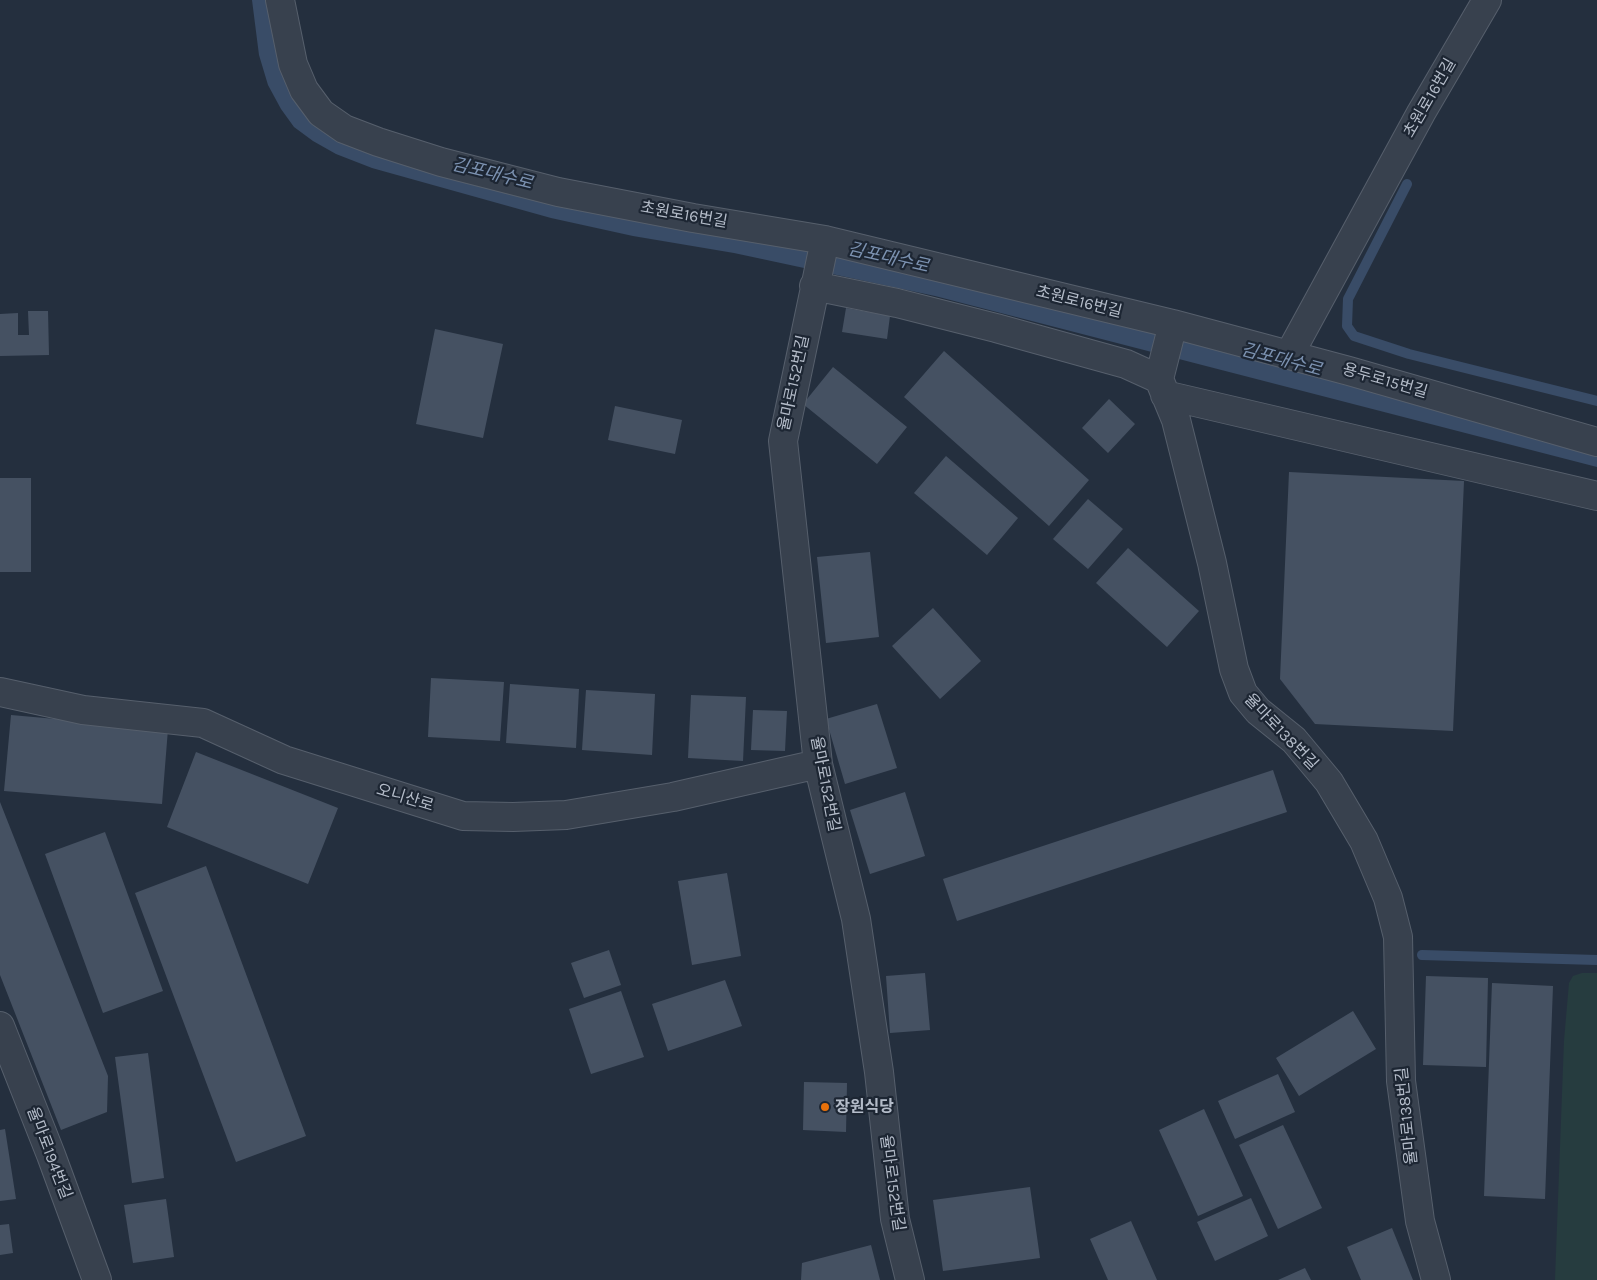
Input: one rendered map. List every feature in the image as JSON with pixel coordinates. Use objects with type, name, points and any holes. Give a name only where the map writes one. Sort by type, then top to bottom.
[{"type":"lane","name":"초원로16번길","points":[[280,0],[293,64],[304,90],[321,113],[344,129],[378,142],[441,162],[558,192],[693,218],[825,240],[1173,324]]},
{"type":"lane","name":"초원로16번길","points":[[1288,355],[1421,113],[1486,0]]},
{"type":"lane","name":"율마로152번길","points":[[825,240],[783,440],[818,764],[856,919],[879,1072],[895,1218],[910,1280]]},
{"type":"lane","points":[[814,286],[897,303],[1126,364],[1162,387],[1597,496]]},
{"type":"lane","name":"용두로15번길","points":[[1173,324],[1597,442]]},
{"type":"lane","points":[[1162,387],[1173,324]]},
{"type":"lane","name":"율마로138번길","points":[[1162,387],[1181,439],[1212,563],[1234,669],[1243,693],[1258,711],[1294,740],[1329,782],[1364,841],[1388,898],[1398,937],[1401,1081],[1420,1221],[1436,1280]]},
{"type":"lane","name":"오니산로","points":[[0,692],[84,710],[203,724],[284,760],[463,816],[513,818],[566,815],[672,797],[818,764]]},
{"type":"lane","name":"율마로194번길","points":[[0,1026],[51,1155],[97,1280]]},
{"type":"green space","points":[[1582,973],[1597,973],[1597,1280],[1555,1280],[1564,1041],[1569,983],[1573,976]]},
{"type":"water","name":"김포대수로","points":[[252,0],[270,0],[314,120],[794,247],[934,277],[1084,315],[1597,451],[1597,467],[935,296],[734,253],[633,236],[551,218],[372,168],[336,154],[313,141],[294,127],[281,109],[268,85],[259,55]]},
{"type":"building","points":[[846,308],[890,316],[887,339],[842,332]]},
{"type":"building","points":[[28,311],[48,311],[49,355],[0,356],[0,314],[18,313],[18,335],[29,335]]},
{"type":"building","points":[[435,329],[503,344],[483,438],[416,424]]},
{"type":"building","points":[[944,351],[1089,480],[1049,526],[904,397]]},
{"type":"building","points":[[833,367],[907,427],[877,464],[803,404]]},
{"type":"building","points":[[1109,399],[1135,424],[1108,453],[1082,428]]},
{"type":"building","points":[[615,406],[682,420],[675,454],[608,440]]},
{"type":"building","points":[[946,456],[1018,518],[987,555],[914,493]]},
{"type":"building","points":[[1289,472],[1464,481],[1453,731],[1315,724],[1280,679]]},
{"type":"building","points":[[0,478],[31,478],[31,572],[0,572]]},
{"type":"building","points":[[1088,499],[1123,529],[1088,569],[1053,539]]},
{"type":"building","points":[[1128,548],[1199,611],[1167,647],[1096,583]]},
{"type":"building","points":[[870,552],[879,637],[826,643],[817,557]]},
{"type":"building","points":[[933,608],[981,661],[940,699],[892,646]]},
{"type":"building","points":[[431,678],[504,682],[500,741],[428,737]]},
{"type":"building","points":[[510,684],[579,689],[576,748],[506,743]]},
{"type":"building","points":[[586,690],[655,694],[652,755],[582,750]]},
{"type":"building","points":[[691,695],[746,697],[743,761],[688,758]]},
{"type":"building","points":[[877,704],[897,768],[845,784],[826,719]]},
{"type":"building","points":[[753,710],[787,711],[785,751],[751,750]]},
{"type":"building","points":[[11,715],[168,729],[162,804],[4,791]]},
{"type":"building","points":[[196,752],[338,808],[308,884],[167,827]]},
{"type":"building","points":[[1273,770],[1287,812],[957,921],[943,879]]},
{"type":"building","points":[[905,792],[925,856],[870,874],[850,810]]},
{"type":"building","points":[[0,802],[108,1076],[107,1112],[61,1130],[0,975]]},
{"type":"building","points":[[105,832],[163,991],[103,1013],[45,854]]},
{"type":"building","points":[[206,866],[306,1136],[236,1162],[135,893]]},
{"type":"building","points":[[727,873],[741,956],[692,965],[678,881]]},
{"type":"building","points":[[609,950],[621,985],[584,998],[571,963]]},
{"type":"building","points":[[925,973],[930,1030],[890,1033],[886,976]]},
{"type":"building","points":[[1426,976],[1488,978],[1486,1067],[1423,1065]]},
{"type":"building","points":[[725,980],[742,1026],[668,1051],[652,1004]]},
{"type":"building","points":[[1492,983],[1553,986],[1545,1199],[1484,1196]]},
{"type":"building","points":[[621,991],[644,1057],[591,1074],[569,1009]]},
{"type":"building","points":[[1353,1011],[1376,1049],[1299,1096],[1276,1058]]},
{"type":"building","points":[[148,1053],[164,1178],[132,1183],[115,1057]]},
{"type":"building","points":[[1278,1074],[1295,1112],[1235,1139],[1218,1101]]},
{"type":"building","name":"장원식당","points":[[804,1082],[847,1083],[846,1132],[803,1130]]},
{"type":"building","points":[[1204,1109],[1243,1196],[1198,1216],[1159,1130]]},
{"type":"building","points":[[1283,1125],[1322,1208],[1278,1229],[1239,1145]]},
{"type":"building","points":[[5,1129],[16,1199],[0,1201],[0,1130]]},
{"type":"building","points":[[1030,1187],[1040,1258],[943,1271],[933,1200]]},
{"type":"building","points":[[1251,1198],[1268,1236],[1215,1261],[1197,1222]]},
{"type":"building","points":[[166,1199],[174,1257],[133,1263],[124,1205]]},
{"type":"building","points":[[1131,1221],[1157,1280],[1108,1280],[1090,1239]]},
{"type":"building","points":[[9,1224],[13,1253],[0,1255],[0,1225]]},
{"type":"building","points":[[1392,1228],[1413,1280],[1361,1280],[1347,1247]]},
{"type":"building","points":[[871,1245],[880,1280],[801,1280],[802,1263]]},
{"type":"building","points":[[1305,1268],[1311,1280],[1278,1280]]},
{"type":"waterway","points":[[1407,184],[1348,299],[1347,326],[1354,336],[1409,354],[1597,401]]},
{"type":"waterway","points":[[1422,955],[1597,960]]},
{"type":"place","name":"장원식당","points":[[825,1107]]}]
